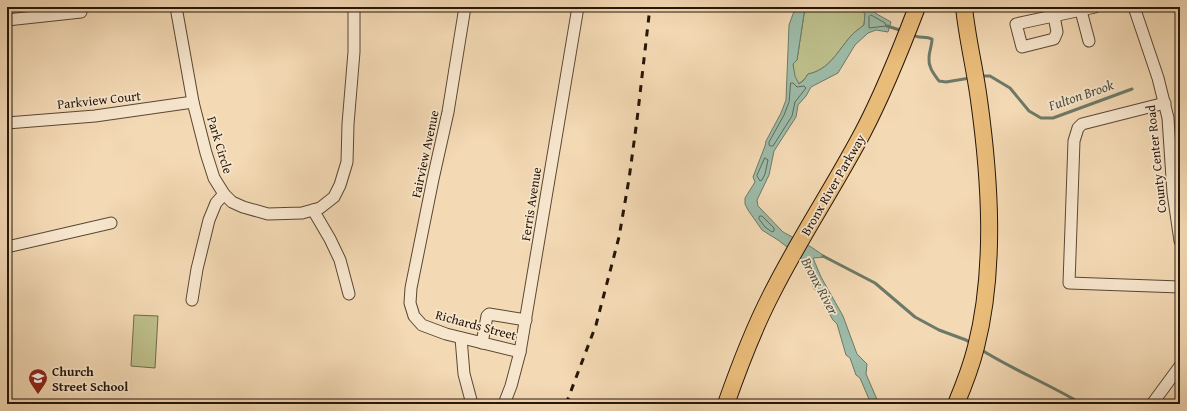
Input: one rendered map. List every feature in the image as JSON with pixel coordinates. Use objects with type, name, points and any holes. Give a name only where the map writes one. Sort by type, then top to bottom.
[{"type":"highway","name":"Bronx River Parkway","points":[[726,404],[756,327],[786,268],[871,116],[917,7]]},
{"type":"highway","points":[[956,404],[974,356],[979,334],[986,297],[989,231],[986,168],[979,99],[964,7]]},
{"type":"street","name":"Park Circle","points":[[176,7],[194,102],[206,153],[214,178],[224,194],[232,202],[242,208],[268,214],[302,213],[320,208],[334,197],[340,185],[347,162],[348,124],[354,52],[354,7]]},
{"type":"street","name":"Fairview Avenue","points":[[411,307],[411,288],[448,112],[465,7]]},
{"type":"street","name":"Ferris Avenue","points":[[504,404],[511,386],[520,352],[526,320],[578,7]]},
{"type":"street","points":[[1054,16],[1095,7]]},
{"type":"street","name":"County Center Road","points":[[1134,7],[1165,103],[1170,132],[1173,193],[1180,241]]},
{"type":"street","points":[[1081,11],[1089,41]]},
{"type":"street","points":[[7,20],[81,12]]},
{"type":"street","name":"Parkview Court","points":[[7,123],[95,116],[194,102]]},
{"type":"street","points":[[1165,103],[1082,124],[1078,128],[1074,141],[1069,283],[1180,287]]},
{"type":"street","points":[[192,300],[197,269],[209,220],[216,203],[224,194]]},
{"type":"street","points":[[313,210],[340,260],[349,294]]},
{"type":"street","points":[[7,247],[111,223]]},
{"type":"street","name":"Richards Street","points":[[411,307],[414,316],[422,325],[446,334],[520,352]]},
{"type":"street","points":[[482,343],[487,316],[489,314],[526,320]]},
{"type":"street","points":[[461,338],[464,374],[472,404]]},
{"type":"street","points":[[1152,404],[1180,366]]},
{"type":"green space","points":[[806,7],[859,7],[865,14],[864,25],[852,35],[827,64],[815,72],[808,74],[804,80],[798,84],[794,76],[793,64],[797,60]]},
{"type":"green space","points":[[134,315],[158,316],[155,368],[131,366]]},
{"type":"water","name":"Bronx River","points":[[797,7],[806,7],[797,60],[793,64],[795,76],[799,84],[808,74],[815,72],[827,64],[852,35],[864,25],[865,14],[859,7],[872,7],[875,13],[891,22],[888,32],[876,30],[868,33],[855,45],[838,73],[811,87],[806,96],[798,105],[796,117],[774,151],[769,175],[757,200],[758,206],[783,232],[826,257],[813,258],[821,277],[843,316],[857,354],[867,364],[866,374],[879,404],[871,404],[860,378],[856,375],[850,358],[846,355],[837,324],[833,320],[818,292],[814,289],[803,261],[778,240],[762,230],[745,204],[745,198],[755,182],[753,177],[766,141],[781,113],[786,100],[789,25]]},
{"type":"waterway","name":"Fulton Brook","points":[[887,26],[903,31]]},
{"type":"waterway","name":"Fulton Brook","points":[[911,34],[917,37],[927,37],[932,39],[929,64],[939,81],[946,82],[970,78]]},
{"type":"waterway","name":"Fulton Brook","points":[[980,76],[990,76],[1010,88],[1029,111],[1041,118],[1053,118],[1132,89]]},
{"type":"waterway","points":[[823,256],[875,283],[915,317],[939,330],[966,340],[972,344]]},
{"type":"waterway","points":[[980,349],[1005,364],[1082,404]]},
{"type":"railway","points":[[566,404],[596,325],[619,237],[637,120],[650,7]]},
{"type":"place","name":"Church Street School","points":[[38,395]]}]
